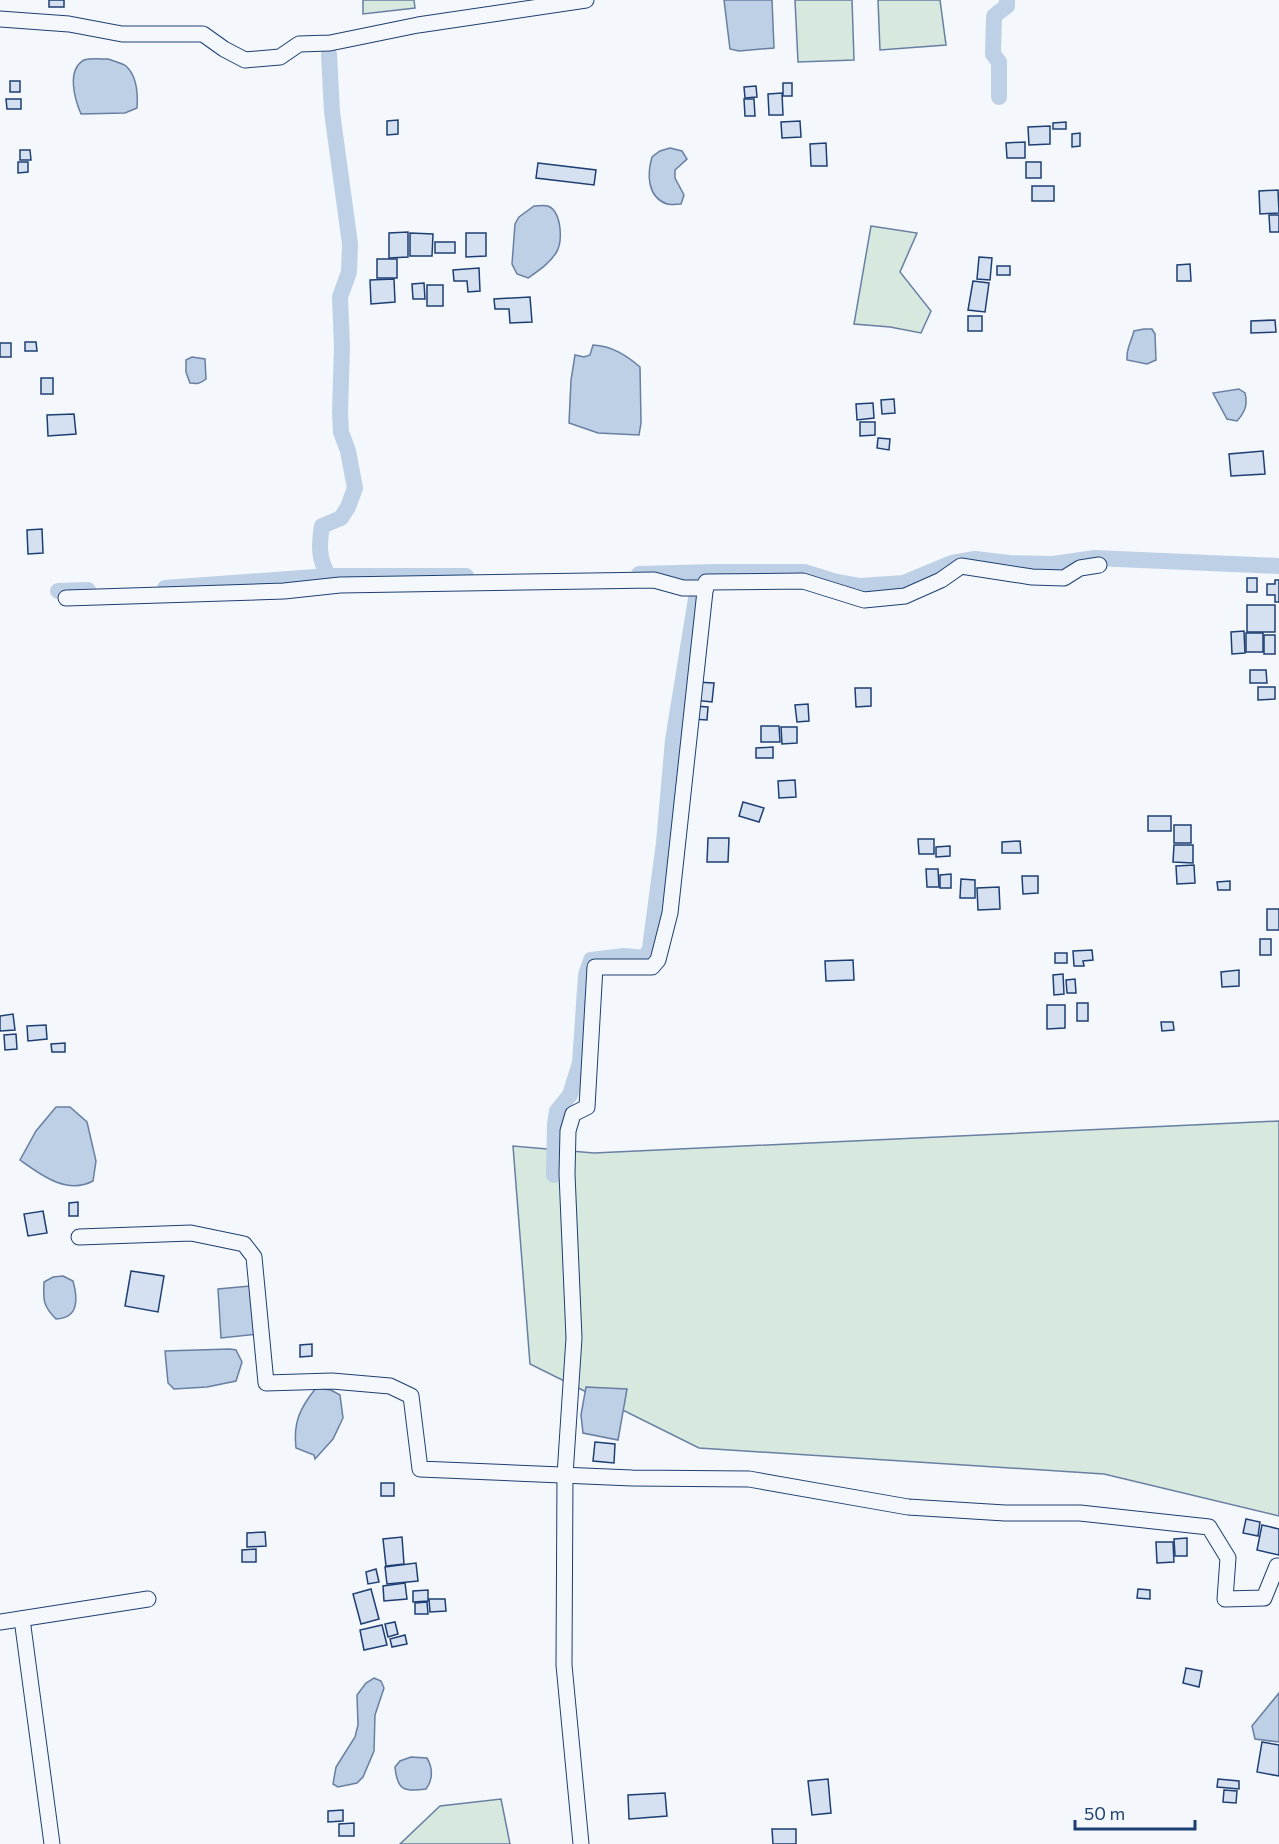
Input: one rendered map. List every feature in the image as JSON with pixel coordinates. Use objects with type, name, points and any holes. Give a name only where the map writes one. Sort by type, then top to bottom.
[{"type":"street","points":[[0,19],[69,24],[123,34],[203,34],[245,60],[280,57],[298,44],[330,43],[418,25],[586,0]]},
{"type":"street","points":[[581,1844],[564,1665],[564,1475],[574,1338],[567,1174],[568,1131],[573,1114],[587,1107],[596,967],[652,967],[658,960],[661,950],[670,913],[706,582],[803,580],[864,600],[905,596],[941,580],[961,567],[1032,577],[1064,578],[1080,568],[1099,565]]},
{"type":"street","points":[[66,598],[284,591],[340,585],[654,580],[683,588],[705,588]]},
{"type":"street","points":[[79,1237],[191,1233],[244,1244],[254,1257],[266,1383],[332,1381],[390,1386],[411,1396],[420,1469],[632,1478],[749,1479],[908,1507],[1005,1514],[1080,1513],[1209,1527],[1228,1558],[1226,1599],[1264,1598],[1276,1566],[1279,1566]]},
{"type":"street","points":[[0,1622],[148,1599]]},
{"type":"street","points":[[22,1619],[52,1844]]},
{"type":"shaded area","points":[[363,0],[414,0],[415,8],[363,14]]},
{"type":"shaded area","points":[[795,0],[852,0],[854,60],[798,62]]},
{"type":"shaded area","points":[[878,0],[940,0],[946,45],[880,50]]},
{"type":"shaded area","points":[[871,226],[917,233],[900,272],[931,311],[921,333],[890,327],[854,324]]},
{"type":"shaded area","points":[[1279,1121],[1279,1516],[1104,1474],[699,1448],[530,1364],[513,1146],[594,1153]]},
{"type":"shaded area","points":[[501,1799],[510,1844],[400,1844],[440,1806]]},
{"type":"water","points":[[724,0],[772,0],[774,48],[739,51],[730,49]]},
{"type":"water","points":[[108,59],[130,70],[135,80],[137,108],[125,113],[81,114],[76,101],[75,71],[84,60]]},
{"type":"water","points":[[670,148],[682,151],[687,159],[675,170],[675,178],[684,195],[681,204],[668,204],[660,201],[652,191],[650,184],[649,171],[652,157]]},
{"type":"water","points":[[534,206],[548,206],[553,209],[559,221],[560,242],[550,261],[528,278],[517,274],[512,264],[515,224],[519,217]]},
{"type":"water","points":[[1152,329],[1155,334],[1156,360],[1147,364],[1127,360],[1134,331]]},
{"type":"water","points":[[593,345],[618,352],[640,367],[641,423],[639,435],[598,433],[569,423],[575,355],[584,357],[590,355]]},
{"type":"water","points":[[192,357],[205,359],[206,379],[202,382],[190,383],[186,372],[186,360]]},
{"type":"water","points":[[1239,389],[1245,393],[1244,411],[1237,421],[1227,419],[1213,393]]},
{"type":"water","points":[[56,1107],[70,1107],[87,1122],[96,1161],[93,1181],[74,1186],[64,1184],[45,1177],[20,1160],[36,1131]]},
{"type":"water","points":[[63,1276],[73,1281],[76,1301],[69,1315],[56,1319],[48,1310],[45,1302],[44,1282],[53,1277]]},
{"type":"water","points":[[250,1286],[258,1334],[221,1338],[218,1289]]},
{"type":"water","points":[[236,1350],[242,1362],[236,1381],[207,1387],[174,1389],[168,1383],[165,1351]]},
{"type":"water","points":[[586,1387],[627,1389],[618,1440],[583,1433],[581,1415]]},
{"type":"water","points":[[316,1388],[331,1390],[340,1395],[343,1418],[333,1439],[315,1459],[314,1455],[296,1448],[295,1439],[299,1416]]},
{"type":"water","points":[[374,1678],[381,1681],[384,1688],[375,1715],[374,1751],[363,1777],[357,1783],[338,1787],[333,1784],[336,1767],[355,1737],[358,1725],[357,1695],[366,1683]]},
{"type":"water","points":[[1279,1693],[1279,1742],[1255,1739],[1252,1726]]},
{"type":"water","points":[[411,1757],[427,1758],[429,1762],[431,1778],[426,1789],[407,1790],[398,1781],[395,1767],[400,1761]]},
{"type":"building","points":[[49,0],[64,0],[64,7],[49,7]]},
{"type":"building","points":[[10,81],[20,81],[20,92],[10,92]]},
{"type":"building","points":[[783,83],[792,83],[792,96],[783,96]]},
{"type":"building","points":[[756,86],[757,97],[745,98],[744,87]]},
{"type":"building","points":[[782,93],[783,115],[769,115],[768,94]]},
{"type":"building","points":[[6,99],[21,99],[21,109],[7,109]]},
{"type":"building","points":[[744,99],[754,99],[755,116],[745,116]]},
{"type":"building","points":[[398,120],[398,134],[387,135],[387,121]]},
{"type":"building","points":[[800,121],[801,137],[782,138],[781,122]]},
{"type":"building","points":[[1066,122],[1066,129],[1053,129],[1053,123]]},
{"type":"building","points":[[1050,126],[1050,144],[1029,145],[1028,127]]},
{"type":"building","points":[[1080,133],[1080,146],[1072,147],[1072,134]]},
{"type":"building","points":[[1025,142],[1025,158],[1007,158],[1006,143]]},
{"type":"building","points":[[826,143],[827,166],[811,166],[810,144]]},
{"type":"building","points":[[20,150],[30,150],[31,160],[20,160]]},
{"type":"building","points":[[18,162],[28,162],[28,172],[18,173]]},
{"type":"building","points":[[1026,162],[1041,162],[1041,178],[1026,178]]},
{"type":"building","points":[[538,163],[596,170],[594,185],[536,178]]},
{"type":"building","points":[[1032,186],[1054,186],[1054,201],[1032,201]]},
{"type":"building","points":[[1278,190],[1279,213],[1260,214],[1259,191]]},
{"type":"building","points":[[1269,215],[1279,215],[1279,232],[1270,232]]},
{"type":"building","points":[[408,232],[408,257],[389,258],[389,233]]},
{"type":"building","points":[[410,233],[433,234],[432,256],[410,256]]},
{"type":"building","points":[[466,233],[486,233],[486,256],[466,257]]},
{"type":"building","points":[[435,242],[455,242],[455,253],[435,253]]},
{"type":"building","points":[[979,257],[992,258],[990,280],[977,279]]},
{"type":"building","points":[[377,259],[397,259],[397,278],[377,278]]},
{"type":"building","points":[[1190,264],[1191,281],[1177,281],[1177,265]]},
{"type":"building","points":[[997,266],[1010,266],[1010,275],[997,275]]},
{"type":"building","points":[[479,268],[480,291],[468,292],[467,281],[454,281],[453,270]]},
{"type":"building","points":[[394,279],[395,302],[371,304],[370,280]]},
{"type":"building","points":[[973,281],[989,283],[985,312],[968,310]]},
{"type":"building","points":[[424,283],[425,299],[413,299],[412,284]]},
{"type":"building","points":[[427,285],[443,285],[443,306],[427,306]]},
{"type":"building","points":[[530,297],[532,322],[510,323],[509,309],[495,309],[494,299]]},
{"type":"building","points":[[968,316],[982,316],[982,331],[968,331]]},
{"type":"building","points":[[1275,320],[1276,332],[1251,333],[1251,321]]},
{"type":"building","points":[[25,342],[36,342],[37,351],[25,351]]},
{"type":"building","points":[[0,343],[11,343],[11,357],[0,357]]},
{"type":"building","points":[[41,378],[53,378],[53,394],[41,394]]},
{"type":"building","points":[[894,399],[895,413],[882,414],[881,400]]},
{"type":"building","points":[[873,403],[874,418],[857,420],[856,404]]},
{"type":"building","points":[[74,414],[76,434],[48,436],[47,415]]},
{"type":"building","points":[[860,422],[875,422],[875,435],[860,436]]},
{"type":"building","points":[[878,438],[890,439],[889,450],[877,448]]},
{"type":"building","points":[[1263,451],[1265,474],[1231,476],[1229,454]]},
{"type":"building","points":[[42,529],[43,553],[28,554],[27,530]]},
{"type":"building","points":[[1247,578],[1257,578],[1257,592],[1247,592]]},
{"type":"building","points":[[1275,580],[1279,580],[1279,602],[1275,602],[1275,595],[1267,595],[1267,584],[1275,584]]},
{"type":"building","points":[[1247,605],[1275,605],[1275,632],[1247,632]]},
{"type":"building","points":[[1244,631],[1245,653],[1232,654],[1231,632]]},
{"type":"building","points":[[1246,633],[1263,633],[1263,652],[1246,652]]},
{"type":"building","points":[[1264,635],[1275,635],[1275,654],[1264,654]]},
{"type":"building","points":[[1250,670],[1266,670],[1267,683],[1250,683]]},
{"type":"building","points":[[696,682],[714,683],[712,702],[694,700]]},
{"type":"building","points":[[1258,687],[1275,687],[1275,699],[1258,700]]},
{"type":"building","points":[[855,688],[871,688],[871,706],[856,707]]},
{"type":"building","points":[[808,704],[809,721],[797,722],[795,705]]},
{"type":"building","points":[[695,706],[708,707],[707,720],[693,719]]},
{"type":"building","points":[[761,726],[779,726],[780,742],[761,742]]},
{"type":"building","points":[[781,727],[797,727],[797,743],[782,744]]},
{"type":"building","points":[[773,747],[773,758],[756,758],[756,748]]},
{"type":"building","points":[[795,780],[796,797],[779,798],[778,781]]},
{"type":"building","points":[[743,802],[764,808],[759,822],[739,816]]},
{"type":"building","points":[[1148,816],[1171,816],[1171,831],[1148,831]]},
{"type":"building","points":[[1174,825],[1191,825],[1191,843],[1174,843]]},
{"type":"building","points":[[708,838],[729,838],[728,862],[707,862]]},
{"type":"building","points":[[918,839],[934,839],[934,854],[919,854]]},
{"type":"building","points":[[1020,841],[1021,853],[1002,853],[1002,842]]},
{"type":"building","points":[[1174,845],[1193,845],[1193,863],[1173,862]]},
{"type":"building","points":[[950,846],[950,856],[936,857],[936,847]]},
{"type":"building","points":[[1194,865],[1195,883],[1177,884],[1176,866]]},
{"type":"building","points":[[926,869],[938,869],[939,887],[927,887]]},
{"type":"building","points":[[951,874],[951,888],[940,888],[940,875]]},
{"type":"building","points":[[1022,876],[1038,876],[1038,893],[1023,894]]},
{"type":"building","points":[[961,879],[975,880],[975,898],[960,898]]},
{"type":"building","points":[[1230,881],[1230,890],[1218,890],[1217,882]]},
{"type":"building","points":[[999,887],[1000,909],[978,910],[977,888]]},
{"type":"building","points":[[1267,909],[1279,909],[1279,930],[1267,930]]},
{"type":"building","points":[[1260,939],[1271,939],[1271,955],[1260,955]]},
{"type":"building","points":[[1092,950],[1093,960],[1083,961],[1084,966],[1074,966],[1073,951]]},
{"type":"building","points":[[1055,953],[1067,953],[1067,963],[1055,963]]},
{"type":"building","points":[[853,960],[854,980],[826,981],[825,961]]},
{"type":"building","points":[[1239,970],[1239,986],[1222,987],[1221,972]]},
{"type":"building","points":[[1063,974],[1064,994],[1054,995],[1053,975]]},
{"type":"building","points":[[1075,979],[1076,993],[1067,993],[1066,980]]},
{"type":"building","points":[[1077,1003],[1088,1003],[1088,1021],[1077,1021]]},
{"type":"building","points":[[1047,1005],[1065,1005],[1065,1028],[1047,1029]]},
{"type":"building","points":[[13,1014],[15,1030],[0,1031],[0,1016]]},
{"type":"building","points":[[1161,1022],[1173,1022],[1174,1030],[1162,1031]]},
{"type":"building","points":[[46,1025],[47,1039],[28,1041],[27,1026]]},
{"type":"building","points":[[16,1034],[17,1049],[5,1050],[4,1035]]},
{"type":"building","points":[[65,1043],[65,1052],[52,1052],[51,1044]]},
{"type":"building","points":[[78,1202],[78,1216],[69,1216],[69,1203]]},
{"type":"building","points":[[43,1211],[47,1233],[28,1236],[24,1214]]},
{"type":"building","points":[[131,1271],[164,1276],[158,1312],[125,1306]]},
{"type":"building","points":[[312,1344],[312,1356],[300,1357],[300,1345]]},
{"type":"building","points":[[595,1442],[615,1444],[614,1463],[593,1461]]},
{"type":"building","points":[[381,1483],[394,1483],[394,1496],[381,1496]]},
{"type":"building","points":[[1246,1519],[1260,1522],[1258,1536],[1243,1533]]},
{"type":"building","points":[[1262,1525],[1279,1529],[1279,1555],[1257,1550]]},
{"type":"building","points":[[265,1532],[266,1546],[247,1547],[247,1533]]},
{"type":"building","points":[[402,1537],[404,1564],[386,1566],[383,1539]]},
{"type":"building","points":[[1187,1538],[1187,1556],[1175,1556],[1174,1539]]},
{"type":"building","points":[[1156,1542],[1173,1542],[1174,1562],[1157,1563]]},
{"type":"building","points":[[256,1549],[256,1562],[242,1562],[242,1550]]},
{"type":"building","points":[[416,1563],[418,1581],[387,1584],[385,1567]]},
{"type":"building","points":[[376,1569],[379,1582],[368,1584],[366,1572]]},
{"type":"building","points":[[405,1583],[407,1599],[384,1601],[383,1586]]},
{"type":"building","points":[[371,1589],[379,1619],[361,1624],[353,1594]]},
{"type":"building","points":[[1138,1589],[1150,1590],[1150,1599],[1137,1598]]},
{"type":"building","points":[[428,1590],[428,1601],[413,1602],[413,1591]]},
{"type":"building","points":[[429,1599],[445,1599],[446,1611],[430,1612]]},
{"type":"building","points":[[427,1602],[428,1614],[415,1614],[415,1603]]},
{"type":"building","points":[[395,1622],[398,1634],[388,1637],[385,1624]]},
{"type":"building","points":[[382,1625],[387,1645],[364,1650],[360,1630]]},
{"type":"building","points":[[405,1635],[407,1644],[392,1647],[390,1639]]},
{"type":"building","points":[[1186,1668],[1202,1671],[1199,1687],[1183,1683]]},
{"type":"building","points":[[1262,1742],[1279,1745],[1279,1776],[1257,1772]]},
{"type":"building","points":[[828,1779],[831,1813],[812,1815],[808,1781]]},
{"type":"building","points":[[1218,1779],[1239,1781],[1239,1789],[1217,1787]]},
{"type":"building","points":[[1224,1790],[1237,1791],[1236,1803],[1223,1802]]},
{"type":"building","points":[[665,1793],[667,1816],[629,1819],[628,1795]]},
{"type":"building","points":[[343,1810],[343,1821],[328,1822],[328,1811]]},
{"type":"building","points":[[354,1823],[354,1836],[339,1836],[339,1824]]},
{"type":"building","points":[[772,1829],[796,1829],[796,1844],[773,1844]]},
{"type":"waterway","points":[[999,97],[999,62],[993,54],[994,16],[1007,6],[1007,0]]},
{"type":"waterway","points":[[329,54],[332,112],[350,244],[349,272],[340,297],[341,432],[348,451],[355,488],[341,518],[322,526],[321,558],[329,576],[466,576]]},
{"type":"waterway","points":[[639,574],[804,572],[860,586],[904,583],[952,563],[975,559],[1009,563],[1053,564],[1095,558],[1279,566]]},
{"type":"waterway","points":[[554,1175],[557,1111],[570,1095],[580,1063],[586,975],[591,960],[624,956],[645,958],[650,948],[664,843],[673,740],[700,574]]},
{"type":"waterway","points":[[165,588],[329,576]]},
{"type":"waterway","points":[[58,591],[88,590]]}]
